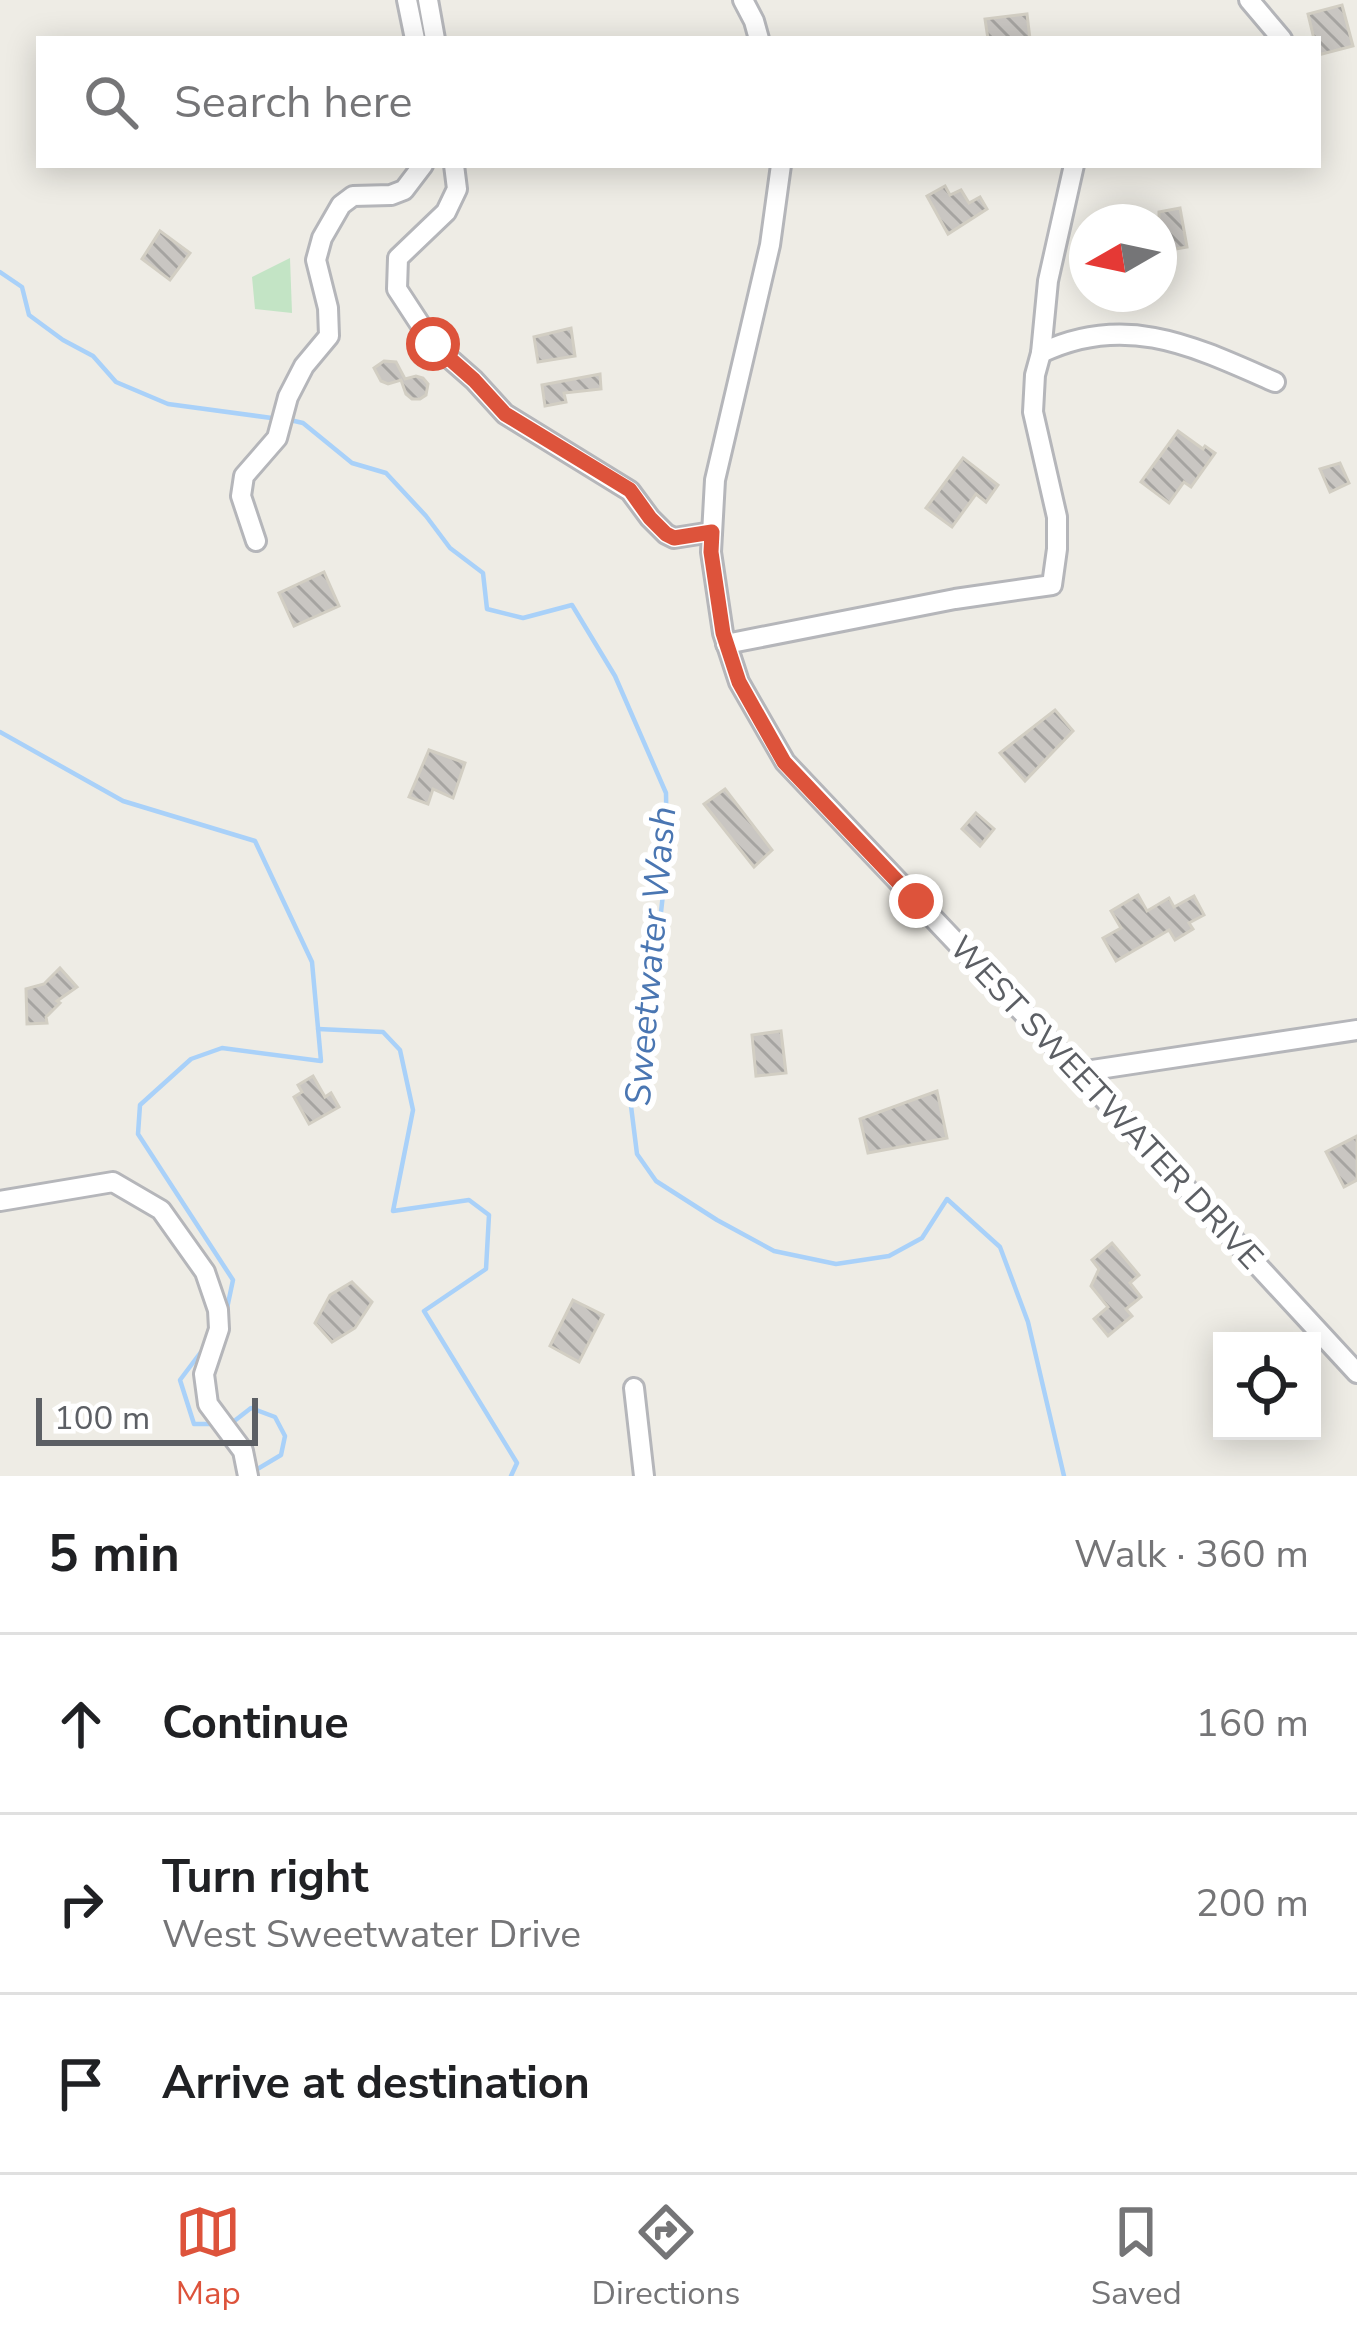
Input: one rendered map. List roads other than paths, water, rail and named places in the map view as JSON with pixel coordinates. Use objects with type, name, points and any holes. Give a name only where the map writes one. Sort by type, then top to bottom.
[{"type":"street","points":[[407,0],[414,36]]},
{"type":"street","points":[[428,0],[434,36]]},
{"type":"street","points":[[743,0],[759,36]]},
{"type":"street","points":[[1249,0],[1279,36]]},
{"type":"street","points":[[256,541],[241,496],[244,476],[277,438],[288,397],[304,366],[329,336],[328,308],[316,260],[322,238],[340,205],[353,196],[404,190],[421,168]]},
{"type":"street","points":[[454,168],[457,189],[446,212],[398,258],[397,289],[433,344],[505,414],[630,490],[666,534],[674,538],[712,532]]},
{"type":"street","name":"WEST SWEETWATER DRIVE","points":[[781,168],[770,245],[715,480],[711,552],[727,644],[739,682],[784,762],[1357,1373]]},
{"type":"street","points":[[727,644],[956,598],[1052,585],[1057,517],[1034,412],[1035,375],[1048,281],[1073,168]]},
{"type":"street","points":[[1041,353],[1072,338],[1120,333],[1156,336],[1275,382]]},
{"type":"street","points":[[1079,1072],[1357,1030]]},
{"type":"street","points":[[0,1201],[113,1183],[161,1210],[205,1273],[218,1310],[219,1328],[204,1374],[208,1404],[243,1451],[248,1476]]},
{"type":"street","points":[[634,1388],[644,1476]]},
{"type":"waterway","name":"Sweetwater Wash","points":[[0,272],[22,287],[29,315],[93,356],[116,382],[168,404],[279,419]]},
{"type":"waterway","name":"Sweetwater Wash","points":[[290,420],[303,423],[352,463],[386,473],[450,548],[483,573],[487,609],[523,618],[572,605],[615,676],[666,793],[667,857],[658,940],[637,1039],[631,1106],[637,1154],[656,1181],[774,1251],[836,1264],[889,1256],[922,1238],[947,1199],[1000,1247],[1028,1322],[1064,1476]]},
{"type":"waterway","points":[[0,732],[123,801],[255,841],[312,962],[321,1061],[222,1048],[191,1059],[140,1105],[138,1134],[233,1280],[226,1313]]},
{"type":"waterway","points":[[318,1029],[383,1032],[400,1050],[413,1110],[393,1211],[469,1200],[489,1215],[486,1269],[424,1311],[517,1463],[511,1476]]},
{"type":"waterway","points":[[204,1348],[180,1380],[194,1424],[217,1424]]},
{"type":"waterway","points":[[228,1423],[251,1408],[275,1417],[285,1436],[281,1455],[254,1471]]}]
